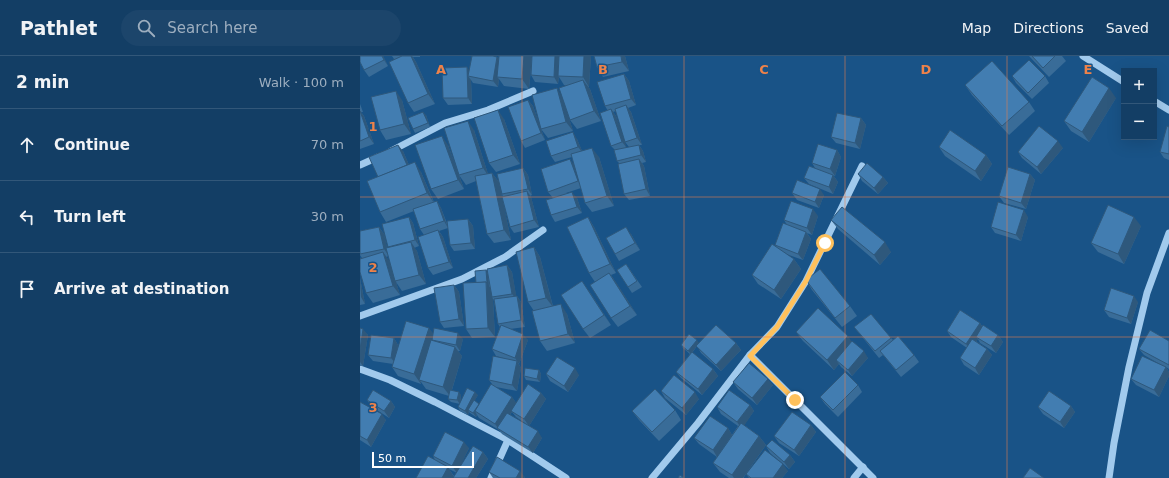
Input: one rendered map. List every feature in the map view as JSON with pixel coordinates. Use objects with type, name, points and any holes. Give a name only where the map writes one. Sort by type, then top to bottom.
[{"type":"street","points":[[1082,56],[1121,80]]},
{"type":"street","points":[[360,165],[404,145],[445,123],[488,110],[533,91]]},
{"type":"street","points":[[1157,103],[1169,110]]},
{"type":"street","points":[[652,478],[698,423],[750,356],[777,327],[806,281],[862,166]]},
{"type":"street","points":[[360,316],[462,279],[505,256],[543,230]]},
{"type":"street","points":[[1109,478],[1129,367],[1145,301],[1169,233]]},
{"type":"street","points":[[750,356],[873,478]]},
{"type":"street","points":[[360,369],[390,380],[436,402],[508,440],[566,478]]},
{"type":"street","points":[[490,478],[508,440]]},
{"type":"street","points":[[854,478],[863,468]]},
{"type":"building","points":[[360,56],[382,56],[384,60],[364,70],[360,62]]},
{"type":"building","points":[[402,56],[411,56],[428,94],[408,103],[389,62]]},
{"type":"building","points":[[472,56],[497,57],[493,81],[468,76]]},
{"type":"building","points":[[499,56],[524,56],[522,79],[497,77]]},
{"type":"building","points":[[532,56],[555,56],[554,77],[531,75]]},
{"type":"building","points":[[559,56],[584,56],[583,77],[558,76]]},
{"type":"building","points":[[594,56],[621,56],[622,62],[597,67]]},
{"type":"building","points":[[1032,56],[1055,56],[1043,68]]},
{"type":"building","points":[[1029,60],[1045,76],[1028,93],[1012,76]]},
{"type":"building","points":[[992,61],[1029,102],[1002,126],[965,85]]},
{"type":"building","points":[[467,67],[468,98],[443,98],[442,68]]},
{"type":"building","points":[[624,74],[631,99],[605,106],[597,82]]},
{"type":"building","points":[[1092,77],[1109,88],[1082,132],[1064,121]]},
{"type":"building","points":[[583,80],[594,111],[570,120],[559,88]]},
{"type":"building","points":[[557,88],[566,122],[541,129],[532,95]]},
{"type":"building","points":[[396,91],[404,124],[380,130],[371,97]]},
{"type":"building","points":[[528,100],[541,133],[521,141],[508,107]]},
{"type":"building","points":[[626,105],[637,138],[625,142],[615,109]]},
{"type":"building","points":[[611,109],[622,142],[611,146],[600,113]]},
{"type":"building","points":[[498,110],[513,155],[489,163],[474,118]]},
{"type":"building","points":[[360,111],[369,137],[360,141]]},
{"type":"building","points":[[423,112],[428,123],[413,129],[408,118]]},
{"type":"building","points":[[837,113],[861,118],[855,143],[831,137]]},
{"type":"building","points":[[468,121],[483,168],[459,175],[444,128]]},
{"type":"building","points":[[1039,126],[1058,141],[1037,167],[1018,152]]},
{"type":"building","points":[[1167,126],[1169,127],[1169,154],[1160,152]]},
{"type":"building","points":[[950,130],[986,155],[975,171],[939,147]]},
{"type":"building","points":[[573,132],[578,147],[551,156],[546,141]]},
{"type":"building","points":[[442,136],[458,180],[431,189],[415,145]]},
{"type":"building","points":[[818,144],[837,150],[830,169],[812,163]]},
{"type":"building","points":[[398,145],[407,165],[378,177],[369,157]]},
{"type":"building","points":[[639,145],[641,155],[617,161],[614,150]]},
{"type":"building","points":[[592,148],[607,196],[585,203],[571,154]]},
{"type":"building","points":[[570,159],[578,181],[548,192],[541,169]]},
{"type":"building","points":[[639,159],[646,189],[624,194],[618,164]]},
{"type":"building","points":[[415,162],[427,193],[380,212],[367,181]]},
{"type":"building","points":[[867,163],[883,177],[874,188],[858,174]]},
{"type":"building","points":[[809,166],[833,175],[829,187],[804,178]]},
{"type":"building","points":[[1008,167],[1030,174],[1021,203],[999,196]]},
{"type":"building","points":[[523,168],[528,189],[502,194],[497,174]]},
{"type":"building","points":[[492,173],[504,230],[487,234],[475,176]]},
{"type":"building","points":[[797,180],[820,189],[815,202],[792,193]]},
{"type":"building","points":[[527,191],[534,220],[510,227],[502,197]]},
{"type":"building","points":[[572,192],[577,207],[551,215],[546,200]]},
{"type":"building","points":[[437,201],[444,221],[420,229],[413,209]]},
{"type":"building","points":[[791,201],[813,209],[807,228],[784,220]]},
{"type":"building","points":[[998,202],[1024,210],[1016,235],[991,227]]},
{"type":"building","points":[[1108,205],[1134,217],[1118,254],[1091,243]]},
{"type":"building","points":[[842,207],[885,242],[874,255],[831,220]]},
{"type":"building","points":[[409,217],[415,240],[388,247],[382,224]]},
{"type":"building","points":[[588,217],[610,264],[589,273],[567,227]]},
{"type":"building","points":[[468,219],[471,243],[450,245],[447,221]]},
{"type":"building","points":[[783,223],[806,232],[798,254],[775,245]]},
{"type":"building","points":[[379,227],[384,249],[360,254],[360,231]]},
{"type":"building","points":[[626,227],[635,243],[615,254],[606,238]]},
{"type":"building","points":[[438,230],[449,262],[428,268],[418,237]]},
{"type":"building","points":[[411,242],[419,275],[395,281],[386,248]]},
{"type":"building","points":[[772,244],[794,259],[774,290],[752,275]]},
{"type":"building","points":[[534,247],[546,298],[528,302],[516,252]]},
{"type":"building","points":[[383,252],[393,286],[366,293],[360,272],[360,259]]},
{"type":"building","points":[[626,264],[637,281],[628,287],[617,270]]},
{"type":"building","points":[[507,265],[512,294],[492,297],[487,269]]},
{"type":"building","points":[[820,269],[850,306],[835,318],[806,280]]},
{"type":"building","points":[[486,270],[487,283],[476,283],[475,271]]},
{"type":"building","points":[[609,273],[630,306],[611,318],[590,285]]},
{"type":"building","points":[[582,281],[604,315],[583,329],[561,295]]},
{"type":"building","points":[[486,282],[488,328],[466,329],[463,283]]},
{"type":"building","points":[[454,285],[459,319],[440,322],[434,288]]},
{"type":"building","points":[[1111,288],[1134,296],[1127,318],[1104,310]]},
{"type":"building","points":[[517,296],[521,320],[498,324],[494,299]]},
{"type":"building","points":[[561,304],[568,334],[540,341],[532,311]]},
{"type":"building","points":[[818,308],[848,336],[827,360],[796,332]]},
{"type":"building","points":[[960,310],[980,323],[966,344],[947,331]]},
{"type":"building","points":[[871,314],[891,338],[875,351],[854,327]]},
{"type":"building","points":[[406,321],[429,328],[414,374],[392,367]]},
{"type":"building","points":[[501,325],[523,334],[515,358],[492,349]]},
{"type":"building","points":[[716,325],[736,343],[716,365],[696,346]]},
{"type":"building","points":[[983,325],[998,335],[991,346],[976,337]]},
{"type":"building","points":[[360,328],[363,329],[360,350]]},
{"type":"building","points":[[434,328],[458,333],[456,345],[432,340]]},
{"type":"building","points":[[1150,330],[1169,341],[1169,365],[1139,349]]},
{"type":"building","points":[[689,334],[697,340],[688,351],[681,345]]},
{"type":"building","points":[[371,335],[394,338],[391,358],[368,355]]},
{"type":"building","points":[[898,336],[914,355],[896,370],[880,351]]},
{"type":"building","points":[[972,339],[987,349],[975,368],[960,358]]},
{"type":"building","points":[[431,340],[455,347],[443,387],[419,380]]},
{"type":"building","points":[[852,341],[864,351],[848,370],[836,360]]},
{"type":"building","points":[[692,352],[713,369],[698,389],[676,372]]},
{"type":"building","points":[[493,356],[517,361],[512,385],[489,380]]},
{"type":"building","points":[[1142,356],[1166,367],[1154,390],[1131,379]]},
{"type":"building","points":[[557,357],[575,368],[564,386],[546,374]]},
{"type":"building","points":[[749,363],[768,379],[752,398],[733,382]]},
{"type":"building","points":[[525,368],[539,370],[537,379],[524,376]]},
{"type":"building","points":[[845,372],[858,385],[833,410],[820,397]]},
{"type":"building","points":[[674,375],[695,392],[682,408],[661,391]]},
{"type":"building","points":[[491,384],[512,397],[495,424],[475,411]]},
{"type":"building","points":[[528,384],[541,393],[524,419],[511,411]]},
{"type":"building","points":[[467,388],[475,392],[465,411],[458,407]]},
{"type":"building","points":[[655,389],[675,410],[652,432],[632,411]]},
{"type":"building","points":[[373,390],[391,401],[384,411],[367,400]]},
{"type":"building","points":[[450,390],[459,392],[457,400],[448,399]]},
{"type":"building","points":[[729,390],[750,405],[737,422],[717,407]]},
{"type":"building","points":[[1049,391],[1071,406],[1060,422],[1038,407]]},
{"type":"building","points":[[474,400],[479,404],[473,413],[468,410]]},
{"type":"building","points":[[360,402],[382,414],[367,440],[360,436]]},
{"type":"building","points":[[792,412],[811,425],[794,450],[774,436]]},
{"type":"building","points":[[507,413],[538,431],[528,447],[497,428]]},
{"type":"building","points":[[710,416],[728,428],[713,450],[694,438]]},
{"type":"building","points":[[741,423],[759,436],[732,475],[713,463]]},
{"type":"building","points":[[445,432],[464,442],[452,466],[433,456]]},
{"type":"building","points":[[772,440],[790,455],[784,462],[766,446]]},
{"type":"building","points":[[473,446],[483,452],[468,478],[453,478]]},
{"type":"building","points":[[765,450],[783,464],[773,478],[751,478],[746,474]]},
{"type":"building","points":[[428,456],[448,467],[442,478],[416,478]]},
{"type":"building","points":[[497,457],[520,471],[516,478],[500,478],[489,472]]},
{"type":"building","points":[[1030,468],[1044,478],[1023,478]]},
{"type":"route","points":[[795,400],[750,356],[777,327],[806,281],[825,243]]}]
